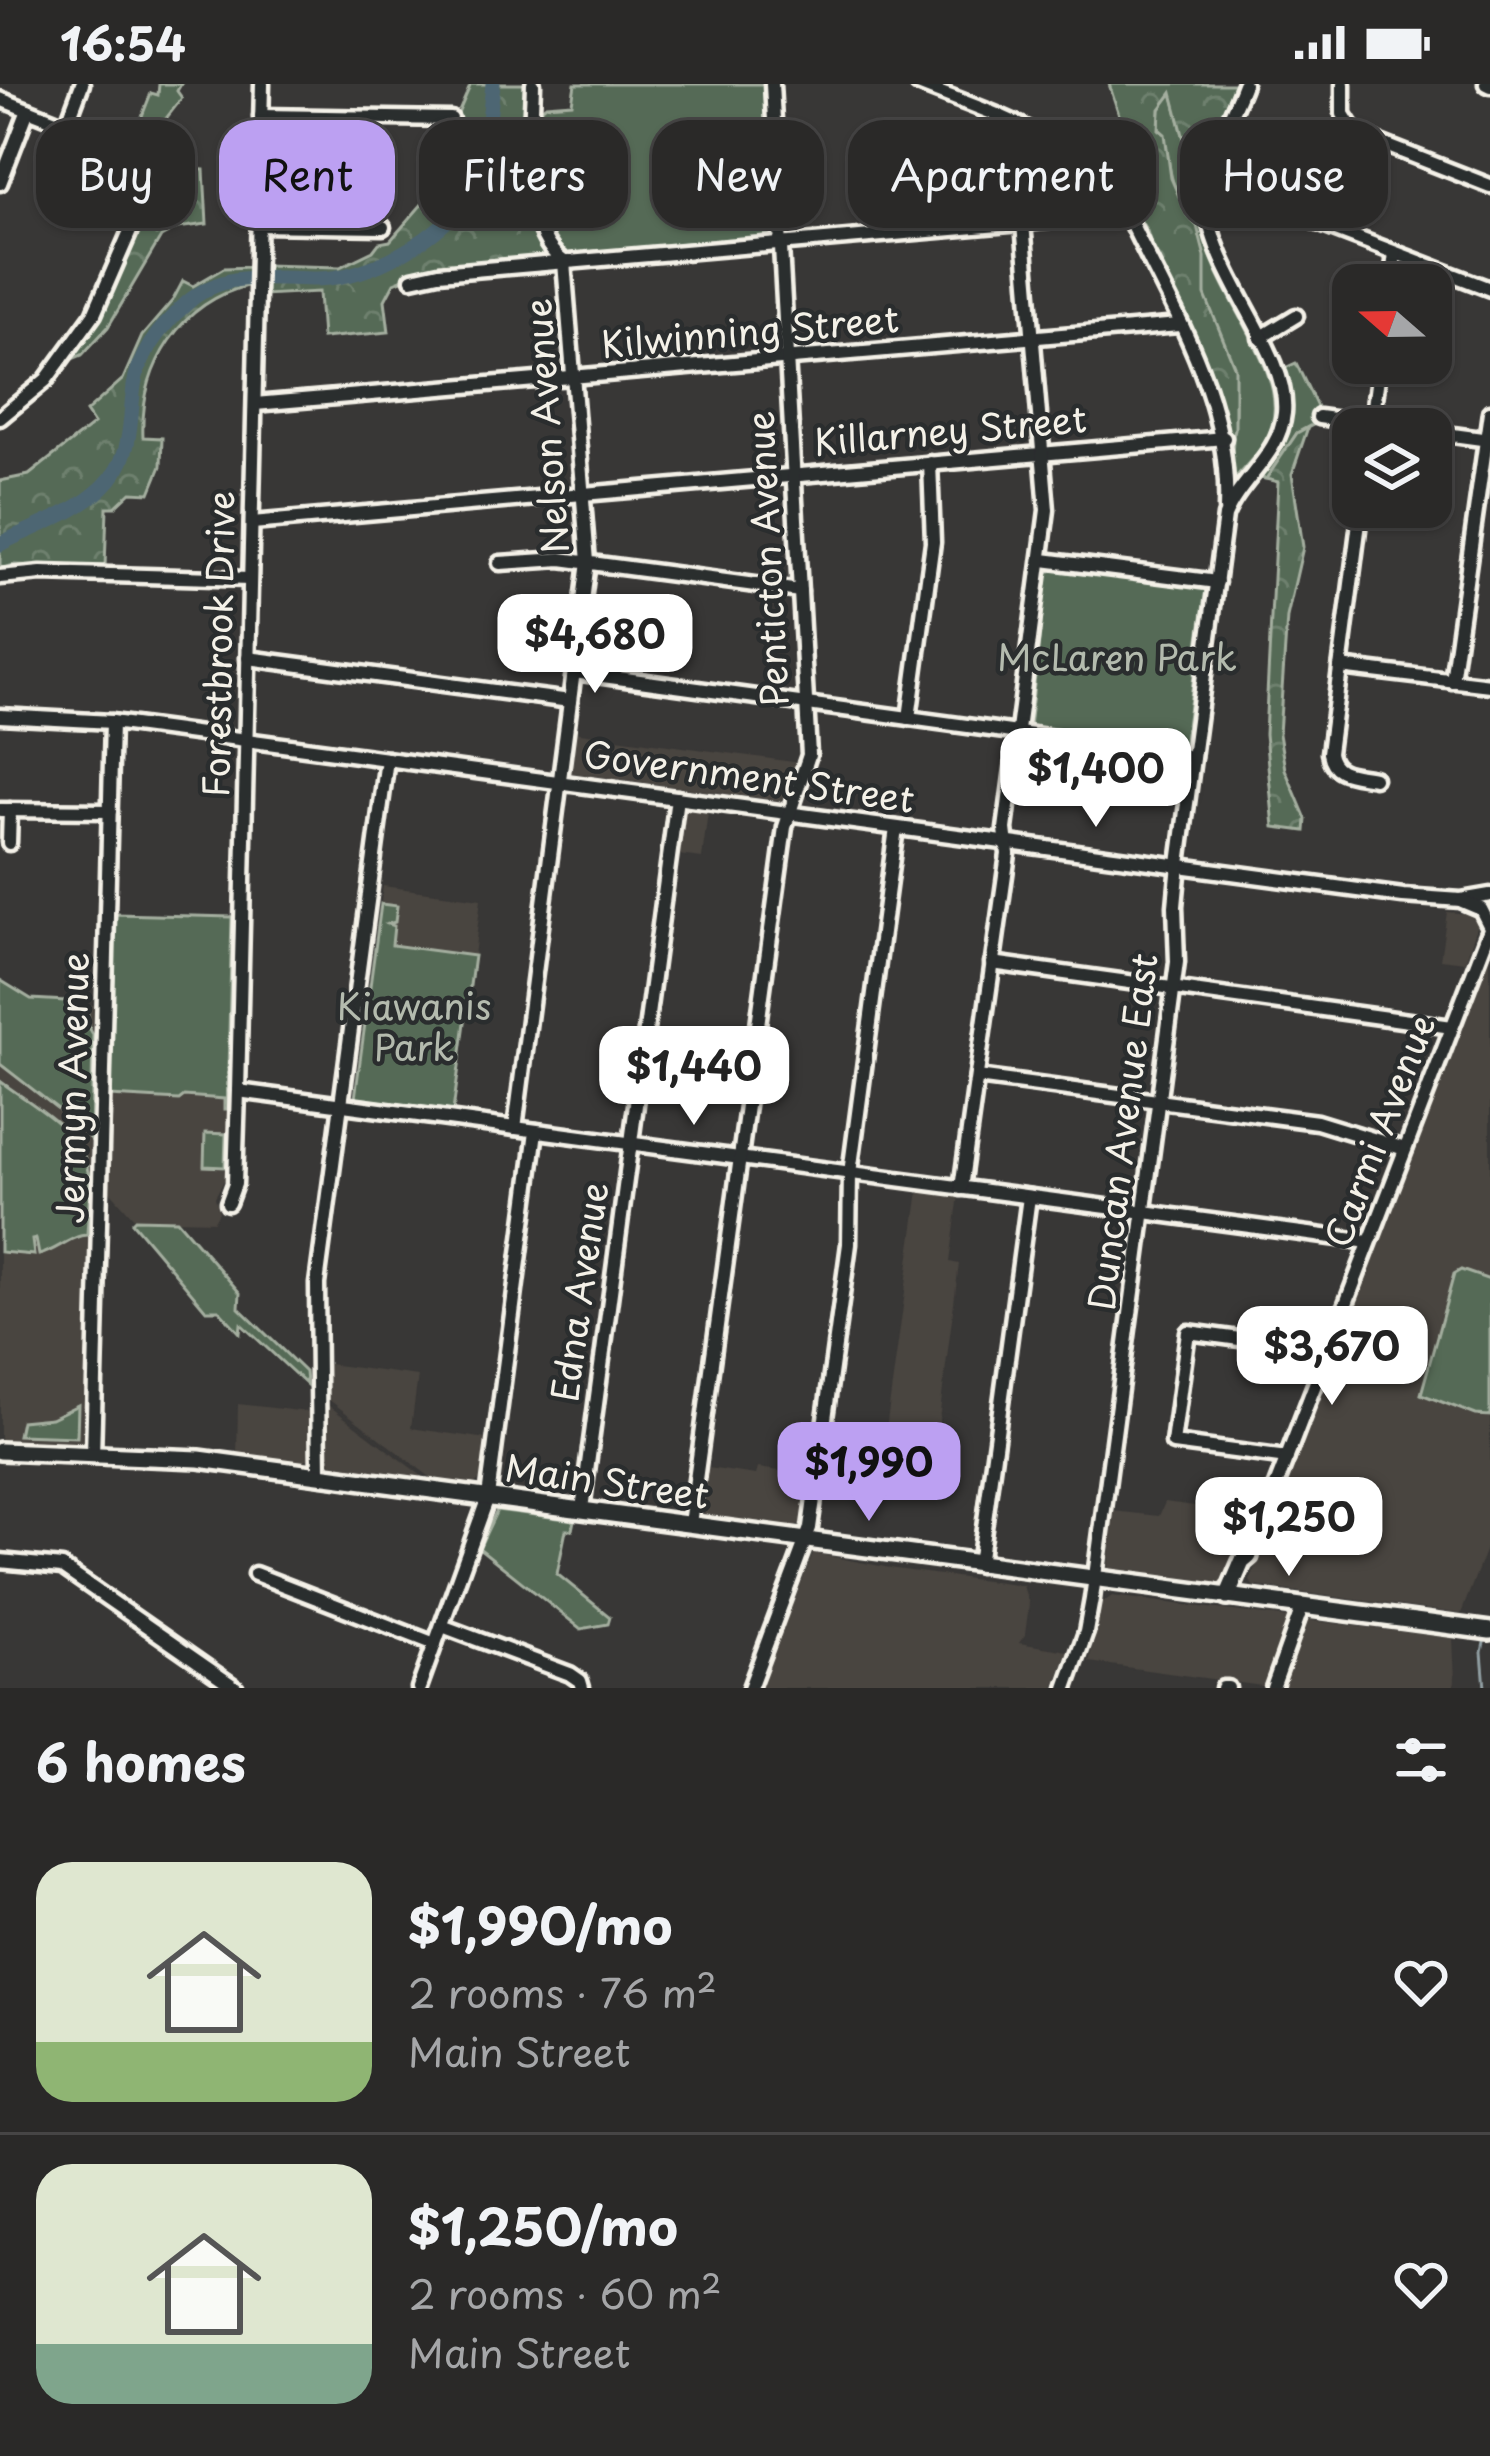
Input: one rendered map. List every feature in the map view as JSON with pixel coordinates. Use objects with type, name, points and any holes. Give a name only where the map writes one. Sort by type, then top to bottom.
[{"type":"main road","name":"Main Street","points":[[0,1451],[199,1459],[1483,1630]]},
{"type":"main road","points":[[0,1462],[34,1454]]},
{"type":"main road","points":[[1232,1598],[1242,1562],[1250,1556]]},
{"type":"street","points":[[68,120],[82,84]]},
{"type":"street","name":"Forestbrook Drive","points":[[261,120],[262,84]]},
{"type":"street","name":"Nelson Avenue","points":[[515,1128],[588,562],[564,262],[546,244],[531,182],[533,84]]},
{"type":"street","name":"Penticton Avenue","points":[[691,1524],[785,826],[808,768],[772,84]]},
{"type":"street","points":[[918,84],[1009,120]]},
{"type":"street","name":"Duncan Avenue East","points":[[1231,120],[1244,84]]},
{"type":"street","points":[[1342,84],[1343,113],[1355,134],[1490,186]]},
{"type":"street","points":[[0,99],[56,120]]},
{"type":"street","points":[[0,183],[28,110]]},
{"type":"street","points":[[261,116],[451,119]]},
{"type":"street","points":[[0,418],[46,380],[94,314],[134,228]]},
{"type":"street","name":"Forestbrook Drive","points":[[228,1203],[235,1184],[238,1091],[259,228]]},
{"type":"street","points":[[412,279],[954,228]]},
{"type":"street","points":[[961,1188],[1047,510],[1024,228]]},
{"type":"street","points":[[1134,228],[1209,386],[1224,438],[1226,516]]},
{"type":"street","name":"Duncan Avenue East","points":[[1066,1688],[1086,1632],[1094,1581],[1174,986],[1179,864],[1226,516],[1237,491],[1270,451],[1282,424],[1283,387],[1234,289],[1213,228]]},
{"type":"street","points":[[1328,228],[1490,289]]},
{"type":"street","points":[[1394,264],[1395,254]]},
{"type":"street","points":[[1260,338],[1296,316]]},
{"type":"street","name":"Kilwinning Street","points":[[254,404],[1179,325]]},
{"type":"street","points":[[1452,681],[1490,412]]},
{"type":"street","points":[[1319,417],[1332,420]]},
{"type":"street","points":[[1452,435],[1488,440]]},
{"type":"street","name":"Killarney Street","points":[[252,523],[1224,438]]},
{"type":"street","points":[[909,718],[933,542],[930,463]]},
{"type":"street","points":[[1358,528],[1330,763],[1338,772],[1374,778]]},
{"type":"street","points":[[1471,546],[1490,548]]},
{"type":"street","points":[[500,563],[561,559],[800,591]]},
{"type":"street","points":[[1043,560],[1216,582]]},
{"type":"street","points":[[0,577],[40,573],[250,579]]},
{"type":"street","points":[[248,658],[570,701]]},
{"type":"street","points":[[1340,667],[1490,686]]},
{"type":"street","points":[[574,673],[1192,757]]},
{"type":"street","name":"Government Street","points":[[0,716],[112,722],[1461,900],[1490,895]]},
{"type":"street","name":"Jermyn Avenue","points":[[93,1456],[112,722]]},
{"type":"street","points":[[319,1474],[317,1284],[387,759]]},
{"type":"street","name":"Edna Avenue","points":[[582,1509],[677,798]]},
{"type":"street","points":[[9,844],[5,810],[110,811]]},
{"type":"street","points":[[750,1688],[806,1540],[849,1244],[850,1173],[896,828]]},
{"type":"street","points":[[1461,900],[1481,909],[1490,928]]},
{"type":"street","name":"Carmi Avenue","points":[[1250,1556],[1490,928]]},
{"type":"street","points":[[992,963],[1452,1028]]},
{"type":"street","points":[[976,1077],[1317,1122],[1406,1149]]},
{"type":"street","points":[[238,1091],[1369,1242]]},
{"type":"street","points":[[419,1688],[488,1497],[536,1131]]},
{"type":"street","points":[[979,1565],[1029,1197]]},
{"type":"street","points":[[1287,1458],[1173,1443],[1188,1332],[1328,1351]]},
{"type":"street","points":[[0,1561],[62,1567],[236,1688]]},
{"type":"street","points":[[255,1574],[435,1644]]},
{"type":"street","points":[[1273,1688],[1302,1606]]},
{"type":"street","points":[[442,1626],[581,1684]]},
{"type":"shaded area","points":[[573,732],[801,763],[792,788],[781,801],[572,773],[567,770]]},
{"type":"shaded area","points":[[685,809],[708,812],[702,858],[678,855]]},
{"type":"shaded area","points":[[383,886],[481,899],[474,956],[376,943]]},
{"type":"shaded area","points":[[1447,912],[1471,914],[1479,921],[1465,962],[1440,959]]},
{"type":"shaded area","points":[[115,914],[232,917],[226,1177],[215,1197],[219,1212],[214,1221],[135,1219],[108,1189]]},
{"type":"shaded area","points":[[1490,955],[1490,1538],[1461,1614],[1253,1586],[1250,1581]]},
{"type":"shaded area","points":[[0,980],[31,999],[94,1005],[83,1443],[0,1441]]},
{"type":"shaded area","points":[[919,1190],[959,1195],[950,1262],[959,1264],[933,1467],[887,1463],[882,1458]]},
{"type":"shaded area","points":[[328,1364],[418,1376],[411,1428],[487,1439],[481,1479],[472,1485],[434,1480],[324,1396]]},
{"type":"shaded area","points":[[324,1402],[426,1479],[332,1465]]},
{"type":"shaded area","points":[[238,1404],[308,1412],[308,1459],[237,1454]]},
{"type":"shaded area","points":[[708,1468],[756,1475],[758,1468],[809,1475],[802,1524],[793,1527],[706,1515],[702,1510]]},
{"type":"shaded area","points":[[1165,1502],[1210,1508],[1204,1546],[1238,1550],[1224,1585],[1108,1568],[1113,1511],[1159,1516]]},
{"type":"shaded area","points":[[813,1553],[1023,1586],[1029,1604],[1025,1635],[1019,1643],[1068,1651],[1054,1688],[759,1688]]},
{"type":"shaded area","points":[[1112,1596],[1453,1638],[1455,1681],[1453,1688],[1276,1688],[1089,1662],[1102,1603]]},
{"type":"green space","points":[[159,84],[181,84],[177,91],[182,98],[165,120],[140,120],[151,93],[158,95]]},
{"type":"green space","points":[[471,84],[526,84],[523,120],[455,120]]},
{"type":"green space","points":[[575,84],[766,84],[767,120],[652,120],[652,228],[772,228],[772,235],[559,255],[550,228],[628,228],[628,120],[538,120],[546,105],[572,103]]},
{"type":"green space","points":[[1109,84],[1234,84],[1220,120],[1180,120],[1180,124],[1172,93],[1160,109],[1159,129],[1165,134],[1171,178],[1180,199],[1180,228],[1198,228],[1205,257],[1205,295],[1235,368],[1231,442],[1217,392],[1145,228],[1156,228],[1156,120],[1121,120]]},
{"type":"green space","points":[[1172,92],[1180,123],[1180,197],[1159,129],[1160,109]]},
{"type":"green space","points":[[195,170],[204,170],[207,224],[195,226]]},
{"type":"green space","points":[[419,208],[419,228],[536,228],[545,256],[438,265],[394,283],[385,300],[389,332],[322,338],[319,292],[263,295],[265,265],[340,267],[390,241]]},
{"type":"green space","points":[[140,228],[177,228],[161,237],[108,327],[82,355],[65,362],[95,320]]},
{"type":"green space","points":[[1196,228],[1203,228],[1218,273],[1266,369],[1274,398],[1269,433],[1234,479],[1232,374],[1205,297]]},
{"type":"green space","points":[[251,267],[250,285],[203,306],[169,341],[157,362],[144,411],[143,437],[162,438],[161,466],[150,493],[131,492],[115,507],[107,507],[105,568],[14,565],[0,569],[0,481],[29,475],[94,424],[86,412],[123,379],[142,336],[183,281],[193,286],[224,268]]},
{"type":"green space","points":[[1296,363],[1318,409],[1317,423],[1297,433],[1266,479],[1258,478],[1283,440],[1290,413],[1285,368]]},
{"type":"green space","points":[[1308,427],[1292,474],[1303,547],[1287,617],[1279,734],[1285,769],[1306,819],[1305,831],[1274,827],[1265,734],[1278,482],[1266,479],[1297,433]]},
{"type":"green space","name":"McLaren Park","points":[[1054,568],[1206,588],[1184,748],[1029,727],[1047,573]]},
{"type":"green space","name":"Kiawanis Park","points":[[381,904],[397,906],[395,922],[388,924],[394,926],[392,945],[474,956],[453,1111],[355,1098]]},
{"type":"green space","points":[[115,914],[232,917],[227,1109],[224,1099],[110,1096]]},
{"type":"green space","points":[[0,980],[31,999],[84,1002],[93,1035],[91,1140],[0,1064]]},
{"type":"green space","points":[[0,1081],[61,1126],[85,1159],[87,1235],[39,1255],[36,1239],[32,1240],[34,1255],[0,1252]]},
{"type":"green space","points":[[205,1133],[226,1134],[225,1167],[204,1166]]},
{"type":"green space","points":[[177,1220],[240,1293],[239,1308],[305,1372],[306,1384],[241,1324],[240,1333],[219,1310],[206,1310],[132,1222]]},
{"type":"green space","points":[[1461,1270],[1490,1280],[1490,1416],[1421,1394],[1454,1274]]},
{"type":"green space","points":[[78,1405],[77,1437],[18,1435],[21,1421],[51,1418]]},
{"type":"green space","points":[[497,1510],[574,1520],[572,1530],[566,1530],[557,1574],[610,1617],[608,1624],[581,1629],[479,1548]]},
{"type":"waterway","points":[[0,544],[79,505],[113,476],[128,440],[134,386],[146,351],[178,311],[202,292],[232,280],[317,279],[360,271],[404,252],[443,224],[476,181],[493,84]]},
{"type":"waterway","points":[[1485,1638],[1485,1688]]}]
